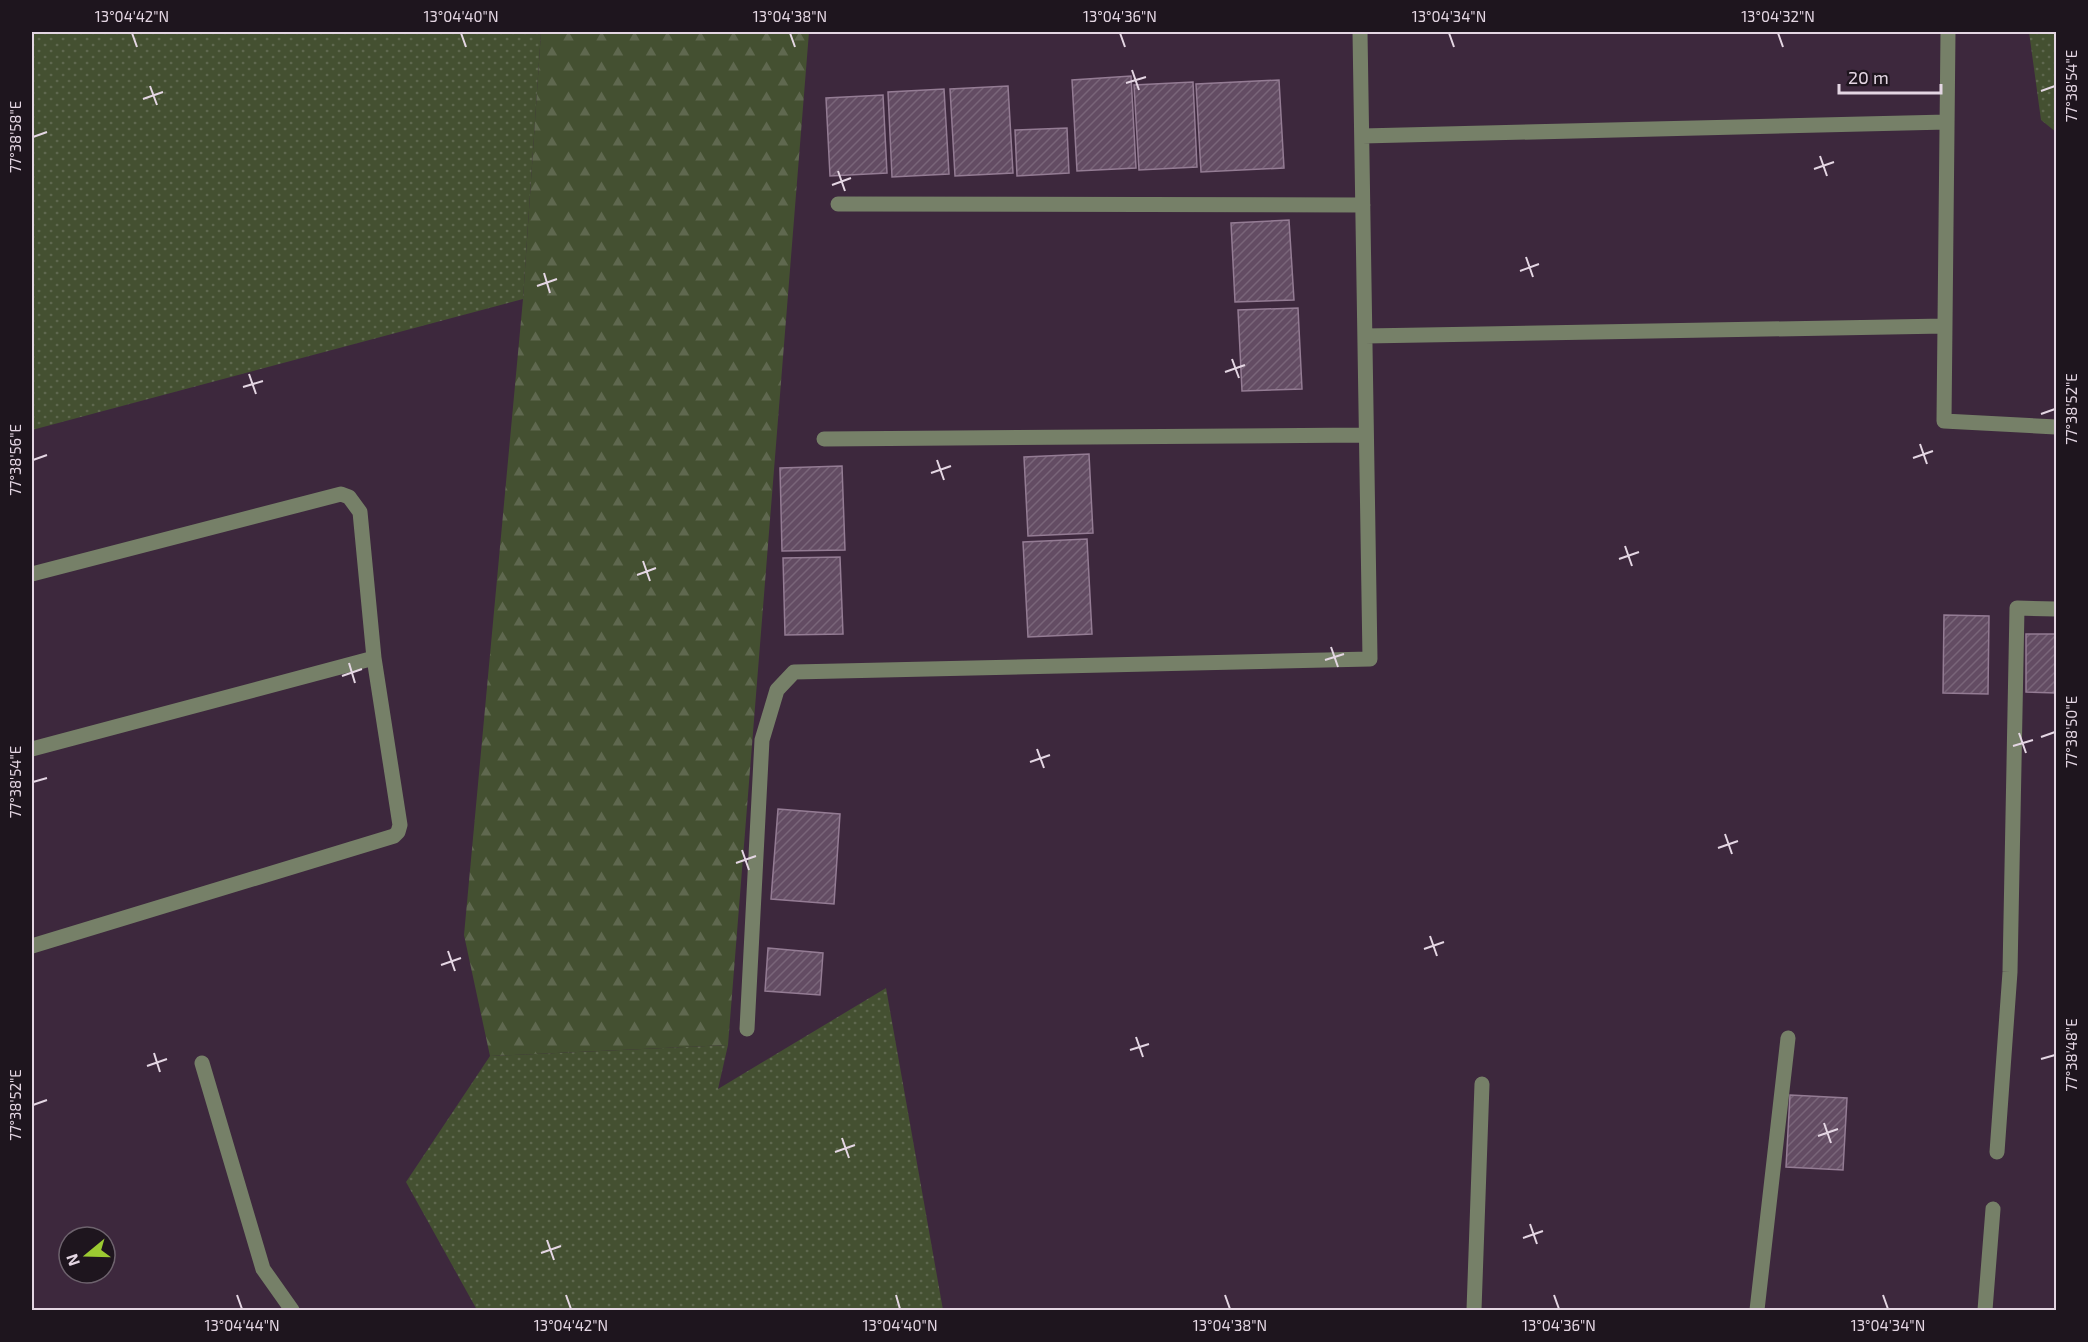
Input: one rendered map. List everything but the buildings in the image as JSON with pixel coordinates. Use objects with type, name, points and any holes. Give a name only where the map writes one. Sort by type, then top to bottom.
[{"type":"street","points":[[747,1029],[762,740],[777,690],[794,672],[1370,658],[1360,32]]},
{"type":"street","points":[[1948,32],[1944,421],[2056,427]]},
{"type":"street","points":[[1362,136],[1947,122]]},
{"type":"street","points":[[838,204],[1363,205]]},
{"type":"street","points":[[1365,336],[1945,326]]},
{"type":"street","points":[[824,439],[1366,435]]},
{"type":"street","points":[[32,573],[341,494],[349,497],[360,512],[374,658],[400,825],[394,836],[32,946]]},
{"type":"street","points":[[1997,1152],[2010,972],[2018,608],[2056,609]]},
{"type":"street","points":[[32,749],[374,658]]},
{"type":"street","points":[[1757,1311],[1788,1038]]},
{"type":"street","points":[[201,1063],[263,1269],[292,1311]]},
{"type":"street","points":[[1474,1311],[1482,1084]]},
{"type":"street","points":[[1985,1311],[1993,1209]]},
{"type":"green space","points":[[32,32],[541,32],[523,299],[32,430]]},
{"type":"green space","points":[[541,32],[809,32],[728,1045],[490,1056],[464,935],[523,299]]},
{"type":"green space","points":[[2029,32],[2056,32],[2056,132],[2041,120]]},
{"type":"green space","points":[[886,988],[943,1310],[477,1310],[406,1182],[490,1056],[728,1045],[718,1089]]}]
